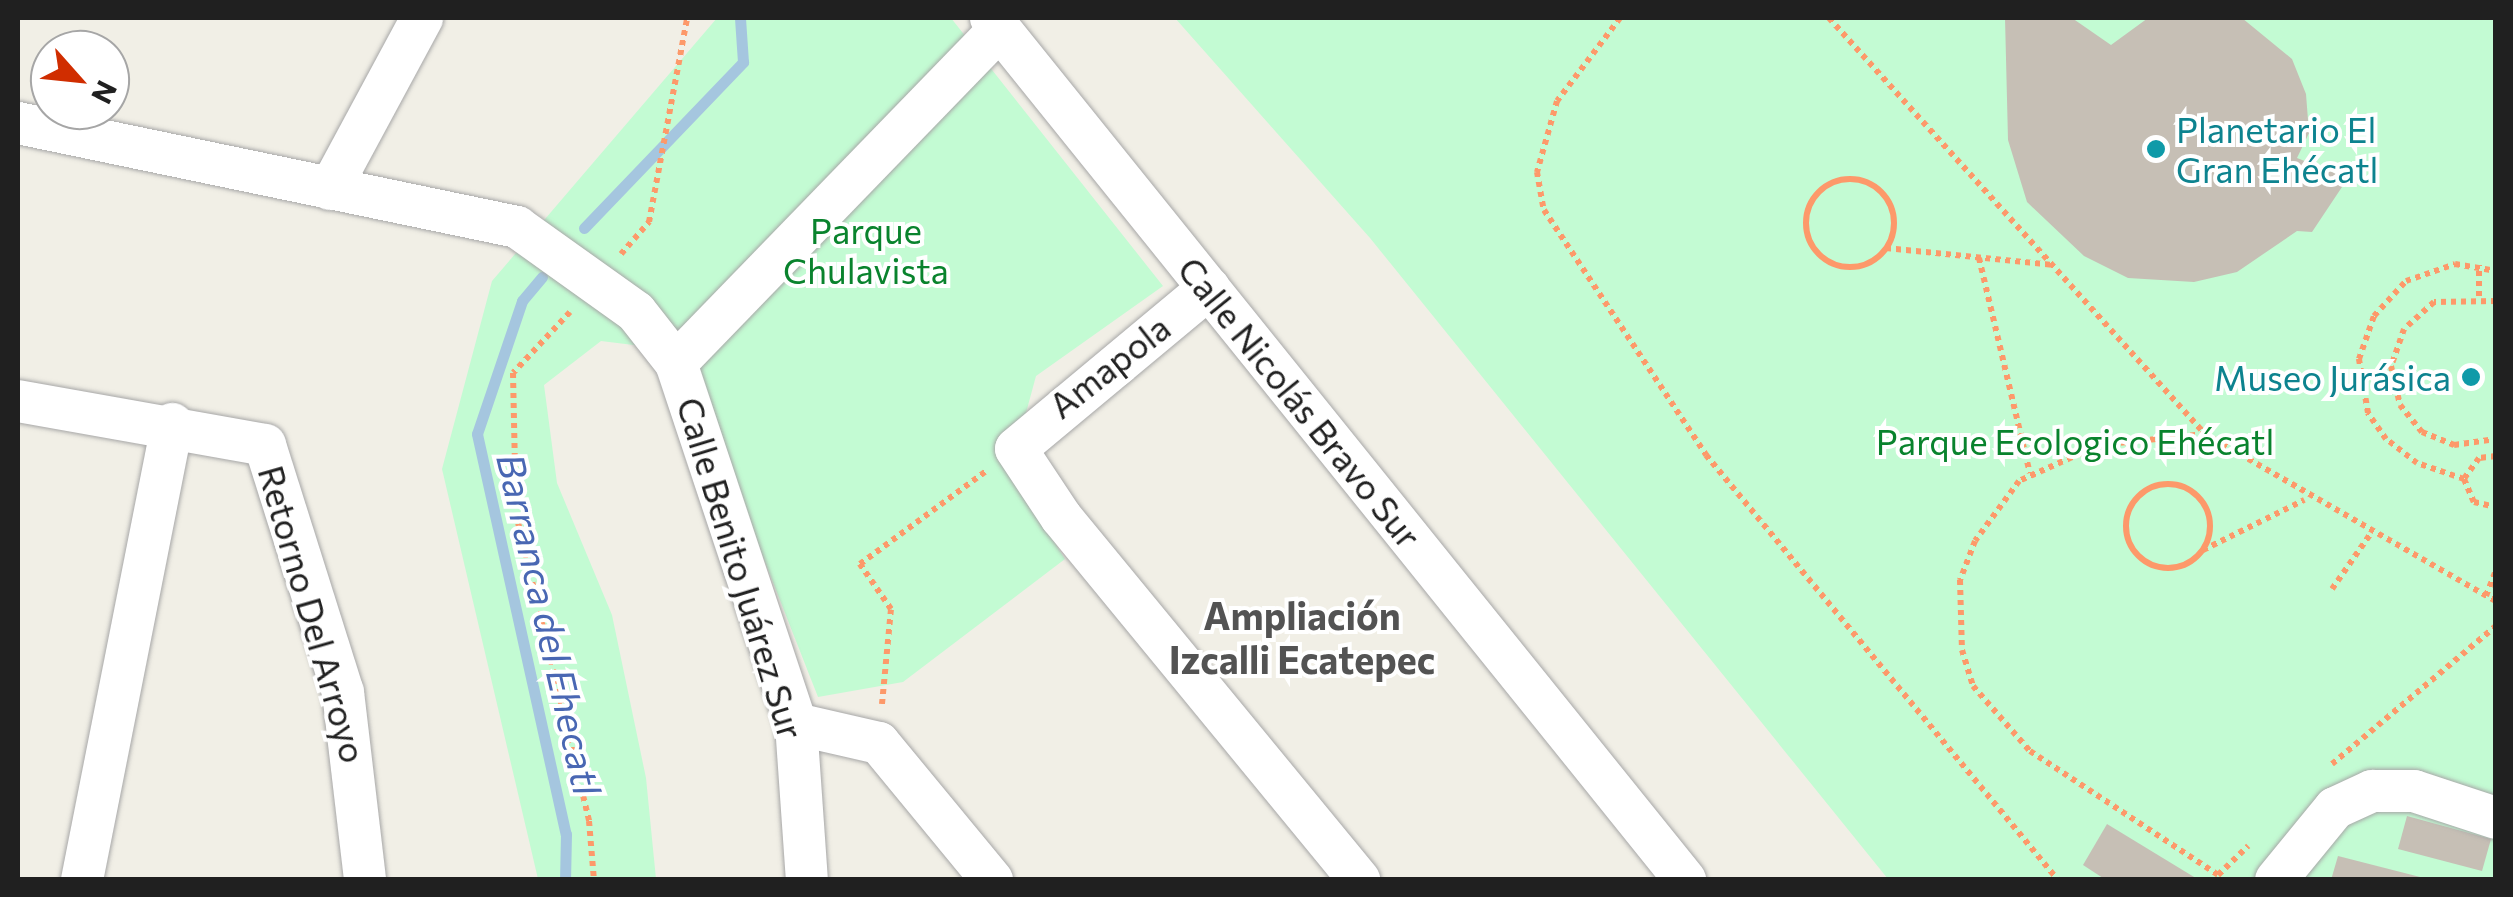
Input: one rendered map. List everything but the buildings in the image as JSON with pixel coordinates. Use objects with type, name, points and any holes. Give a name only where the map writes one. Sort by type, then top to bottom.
[{"type":"street","points":[[330,189],[422,18]]},
{"type":"street","name":"Calle Nicolás Bravo Sur","points":[[995,23],[1685,880]]},
{"type":"street","name":"Calle Benito Juárez Sur","points":[[806,880],[796,724],[676,363],[995,23]]},
{"type":"street","points":[[18,123],[517,227],[600,279],[676,363]]},
{"type":"street","name":"Amapola","points":[[1016,450],[1209,288]]},
{"type":"street","name":"Retorno Del Arroyo","points":[[18,401],[172,424],[265,444],[343,692],[365,880]]},
{"type":"street","points":[[82,880],[172,424]]},
{"type":"street","points":[[1016,450],[1061,517],[1359,880]]},
{"type":"street","points":[[796,724],[879,743],[992,880]]},
{"type":"street","points":[[2276,880],[2335,808],[2372,791],[2414,791],[2496,818]]},
{"type":"path","points":[[594,880],[589,821],[516,514],[512,373],[649,222],[687,18]]},
{"type":"path","points":[[1620,18],[1557,101],[1537,172],[1544,210],[1706,455],[2058,880]]},
{"type":"path","points":[[1829,18],[2205,434],[2305,499],[2496,600]]},
{"type":"path","points":[[1886,248],[1894,222],[1875,186],[1846,178],[1818,191],[1805,218],[1823,259],[1851,268],[1886,248],[2052,266]]},
{"type":"path","points":[[1978,258],[2030,473]]},
{"type":"path","points":[[2496,271],[2480,265],[2436,268],[2394,291],[2367,330],[2360,378],[2368,413],[2396,449],[2464,479],[2474,502],[2496,507]]},
{"type":"path","points":[[2479,296],[2480,265]]},
{"type":"path","points":[[2496,301],[2479,296],[2418,313],[2395,346],[2392,377],[2422,432],[2454,444],[2496,439]]},
{"type":"path","points":[[2360,378],[2392,377]]},
{"type":"path","points":[[2205,434],[2117,441],[2030,473],[1983,529],[1960,580],[1973,686],[2030,751],[2218,875],[2258,836]]},
{"type":"path","points":[[879,743],[891,610],[860,564],[1016,450]]},
{"type":"path","points":[[2464,479],[2478,458],[2496,456]]},
{"type":"path","points":[[2201,551],[2208,512],[2191,490],[2164,484],[2139,496],[2127,534],[2140,558],[2179,566],[2305,499]]},
{"type":"path","points":[[2332,589],[2371,533]]},
{"type":"path","points":[[2486,596],[2496,570]]},
{"type":"path","points":[[2322,773],[2496,626]]},
{"type":"green space","name":"Parque Chulavista","points":[[717,18],[951,18],[1163,286],[1036,376],[1010,472],[1065,559],[903,682],[818,697],[682,351],[601,341],[544,385],[557,483],[612,615],[646,778],[656,879],[538,879],[442,469],[492,281]]},
{"type":"green space","name":"Parque Ecologico Ehécatl","points":[[1175,18],[2495,18],[2495,879],[1888,879],[1370,238]]},
{"type":"waterway","name":"Barranca del Ehecatl","points":[[584,228],[743,62],[740,18]]},
{"type":"waterway","name":"Barranca del Ehecatl","points":[[542,277],[522,301],[477,434],[566,834],[565,880]]},
{"type":"place","name":"Planetario El Gran Ehécatl","points":[[2156,149]]},
{"type":"place","name":"Museo Jurásica","points":[[2471,377]]},
{"type":"district","name":"Ampliación Izcalli Ecatepec","points":[[1302,637]]}]
